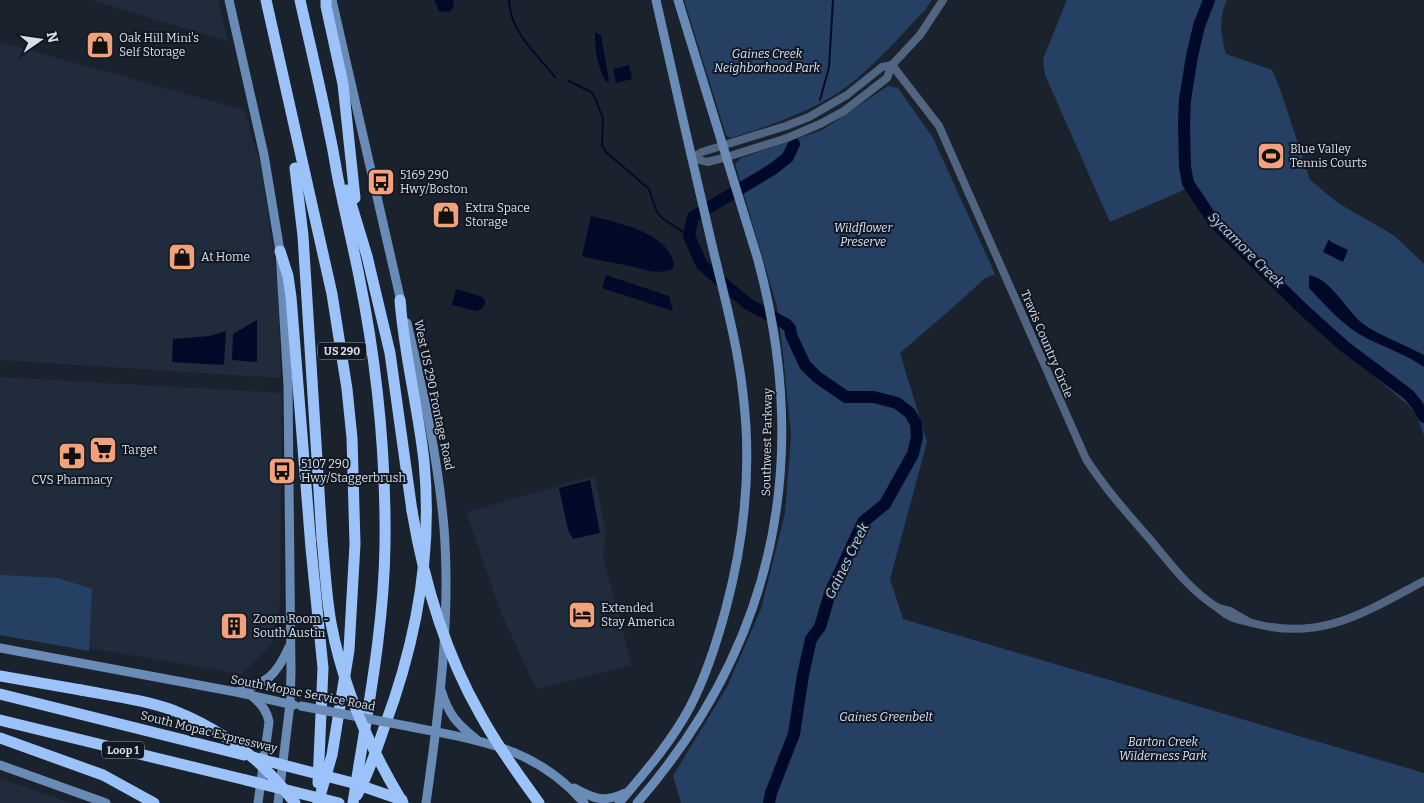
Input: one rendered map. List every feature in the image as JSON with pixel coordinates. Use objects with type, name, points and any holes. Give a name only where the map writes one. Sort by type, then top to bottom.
[{"type":"highway","points":[[259,0],[297,179],[303,236],[322,539],[331,622],[345,681],[356,712],[370,744],[403,803]]},
{"type":"highway","name":"US 290","points":[[266,0],[332,294],[340,336],[351,428],[355,544],[349,650],[332,755],[318,803]]},
{"type":"highway","name":"US 290","points":[[300,0],[330,136],[369,331],[382,435],[385,489],[384,563],[378,652],[353,803]]},
{"type":"highway","points":[[326,0],[343,84],[353,188],[359,227]]},
{"type":"highway","points":[[330,136],[378,295],[390,353],[412,511],[420,555],[432,600],[468,692],[491,732],[539,803]]},
{"type":"highway","points":[[297,179],[301,162]]},
{"type":"highway","points":[[280,251],[288,276],[291,297],[311,548],[323,668],[318,803]]},
{"type":"highway","points":[[353,803],[367,776],[401,682],[417,616],[424,563],[426,514],[424,464],[400,300]]},
{"type":"highway","points":[[0,676],[144,702],[174,711],[230,740],[270,773],[295,803]]},
{"type":"highway","name":"South Mopac Expressway","points":[[0,694],[353,783],[408,803]]},
{"type":"highway","name":"Loop 1","points":[[0,720],[339,803]]},
{"type":"highway","points":[[0,738],[103,775],[154,803]]},
{"type":"main road","points":[[229,0],[264,155],[280,251],[288,386],[291,672],[290,704],[278,803]]},
{"type":"main road","name":"West US 290 Frontage Road","points":[[332,0],[431,434],[443,514],[446,557],[445,620],[440,687],[426,803]]},
{"type":"main road","name":"Southwest Parkway","points":[[619,803],[660,755],[690,707],[703,678],[718,638],[739,554],[747,486],[747,430],[737,356],[656,0]]},
{"type":"main road","name":"Southwest Parkway","points":[[637,803],[685,743],[705,711],[738,646],[770,549],[779,495],[782,387],[770,309],[758,260],[724,145],[678,0]]},
{"type":"main road","points":[[236,692],[257,686],[269,678],[283,661],[290,644]]},
{"type":"main road","name":"South Mopac Service Road","points":[[0,648],[236,692],[502,747],[523,756],[547,770],[566,784],[584,803]]},
{"type":"main road","points":[[440,687],[454,719],[479,741]]},
{"type":"main road","points":[[252,696],[264,707],[269,722],[258,803]]},
{"type":"main road","points":[[0,765],[106,803]]},
{"type":"main road","points":[[566,784],[592,798],[601,800],[610,800],[629,791]]},
{"type":"street","points":[[692,158],[707,162],[727,157],[787,138],[844,111],[887,78],[892,65],[920,35],[943,0]]},
{"type":"street","points":[[692,158],[702,152],[809,117],[847,95],[882,67],[892,65]]},
{"type":"street","name":"Travis Country Circle","points":[[892,65],[939,126],[1086,459],[1111,494],[1183,578],[1200,595],[1218,608],[1230,611],[1249,622],[1270,628],[1297,630],[1332,625],[1360,615],[1424,581]]},
{"type":"shaded area","points":[[91,0],[218,0],[228,41]]},
{"type":"shaded area","points":[[434,0],[453,0],[454,7],[449,12],[439,11]]},
{"type":"shaded area","points":[[595,32],[601,35],[609,81],[606,82],[597,58]]},
{"type":"shaded area","points":[[0,42],[244,110],[260,162],[273,247],[278,291],[281,378],[0,360]]},
{"type":"shaded area","points":[[629,65],[632,79],[616,83],[613,69]]},
{"type":"shaded area","points":[[591,216],[628,226],[653,237],[663,244],[670,254],[674,265],[672,269],[654,272],[582,256]]},
{"type":"shaded area","points":[[1329,239],[1331,242],[1348,250],[1343,262],[1323,252]]},
{"type":"shaded area","points":[[606,275],[669,296],[673,311],[602,288]]},
{"type":"shaded area","points":[[1309,275],[1317,277],[1331,288],[1362,323],[1383,336],[1424,355],[1424,367],[1404,355],[1368,339],[1344,323],[1309,288]]},
{"type":"shaded area","points":[[456,289],[482,297],[485,303],[482,309],[476,311],[452,305]]},
{"type":"shaded area","points":[[257,320],[257,362],[232,360],[233,334]]},
{"type":"shaded area","points":[[226,331],[224,365],[172,362],[173,339],[210,336]]},
{"type":"shaded area","points":[[0,377],[282,393],[280,603],[272,644],[242,674],[0,633]]},
{"type":"shaded area","points":[[595,476],[606,534],[603,557],[632,665],[536,689],[502,615],[466,512]]},
{"type":"shaded area","points":[[590,480],[600,533],[573,539],[568,530],[559,488]]},
{"type":"shaded area","points":[[0,779],[22,786],[71,803],[0,803]]},
{"type":"green space","name":"Gaines Creek Neighborhood Park","points":[[684,0],[932,0],[925,10],[881,56],[845,88],[821,103],[796,115],[731,138],[726,135]]},
{"type":"green space","points":[[1067,0],[1227,0],[1221,20],[1226,54],[1272,70],[1310,180],[1338,203],[1395,236],[1424,264],[1424,435],[1416,415],[1408,405],[1338,345],[1219,233],[1186,189],[1110,222],[1045,75],[1043,59]]},
{"type":"green space","points":[[888,86],[898,88],[933,138],[995,274],[984,279],[900,353],[927,442],[890,579],[903,619],[1424,773],[1424,803],[681,803],[673,776],[727,687],[761,609],[785,513],[791,436],[777,307],[735,164],[741,158],[822,130]]},
{"type":"green space","points":[[0,575],[58,578],[92,589],[89,651],[0,635]]},
{"type":"waterway","points":[[509,0],[510,12],[519,32],[532,51],[555,77]]},
{"type":"waterway","name":"Gaines Creek","points":[[820,100],[829,67],[833,0]]},
{"type":"waterway","name":"Sycamore Creek","points":[[1209,0],[1199,26],[1185,100],[1185,167],[1188,183],[1214,222],[1305,311],[1344,346],[1409,395],[1424,417]]},
{"type":"waterway","points":[[569,81],[591,92],[595,98],[603,118],[602,146],[606,152],[649,189],[656,210],[662,218],[689,236]]},
{"type":"waterway","name":"Gaines Creek","points":[[769,803],[771,793],[794,734],[803,675],[811,639],[820,627],[830,593],[863,522],[885,504],[913,454],[917,437],[916,424],[910,413],[897,403],[874,397],[846,397],[817,377],[805,365],[791,335],[790,328],[748,304],[702,265],[689,236],[693,217],[773,169],[788,157],[794,144]]},
{"type":"place","name":"Oak Hill Mini's Self Storage","points":[[100,45]]},
{"type":"place","name":"Blue Valley Tennis Courts","points":[[1271,156]]},
{"type":"place","name":"5169 290 Hwy/Boston","points":[[381,182]]},
{"type":"place","name":"Extra Space Storage","points":[[446,215]]},
{"type":"place","name":"At Home","points":[[182,257]]},
{"type":"place","name":"Target","points":[[103,450]]},
{"type":"place","name":"CVS Pharmacy","points":[[72,456]]},
{"type":"place","name":"5107 290 Hwy/Staggerbrush","points":[[282,471]]},
{"type":"place","name":"Extended Stay America","points":[[582,615]]},
{"type":"place","name":"Zoom Room - South Austin","points":[[234,626]]},
{"type":"park label","name":"Wildflower Preserve","points":[[863,235]]},
{"type":"park label","name":"Gaines Greenbelt","points":[[886,717]]},
{"type":"park label","name":"Barton Creek Wilderness Park","points":[[1163,749]]}]
